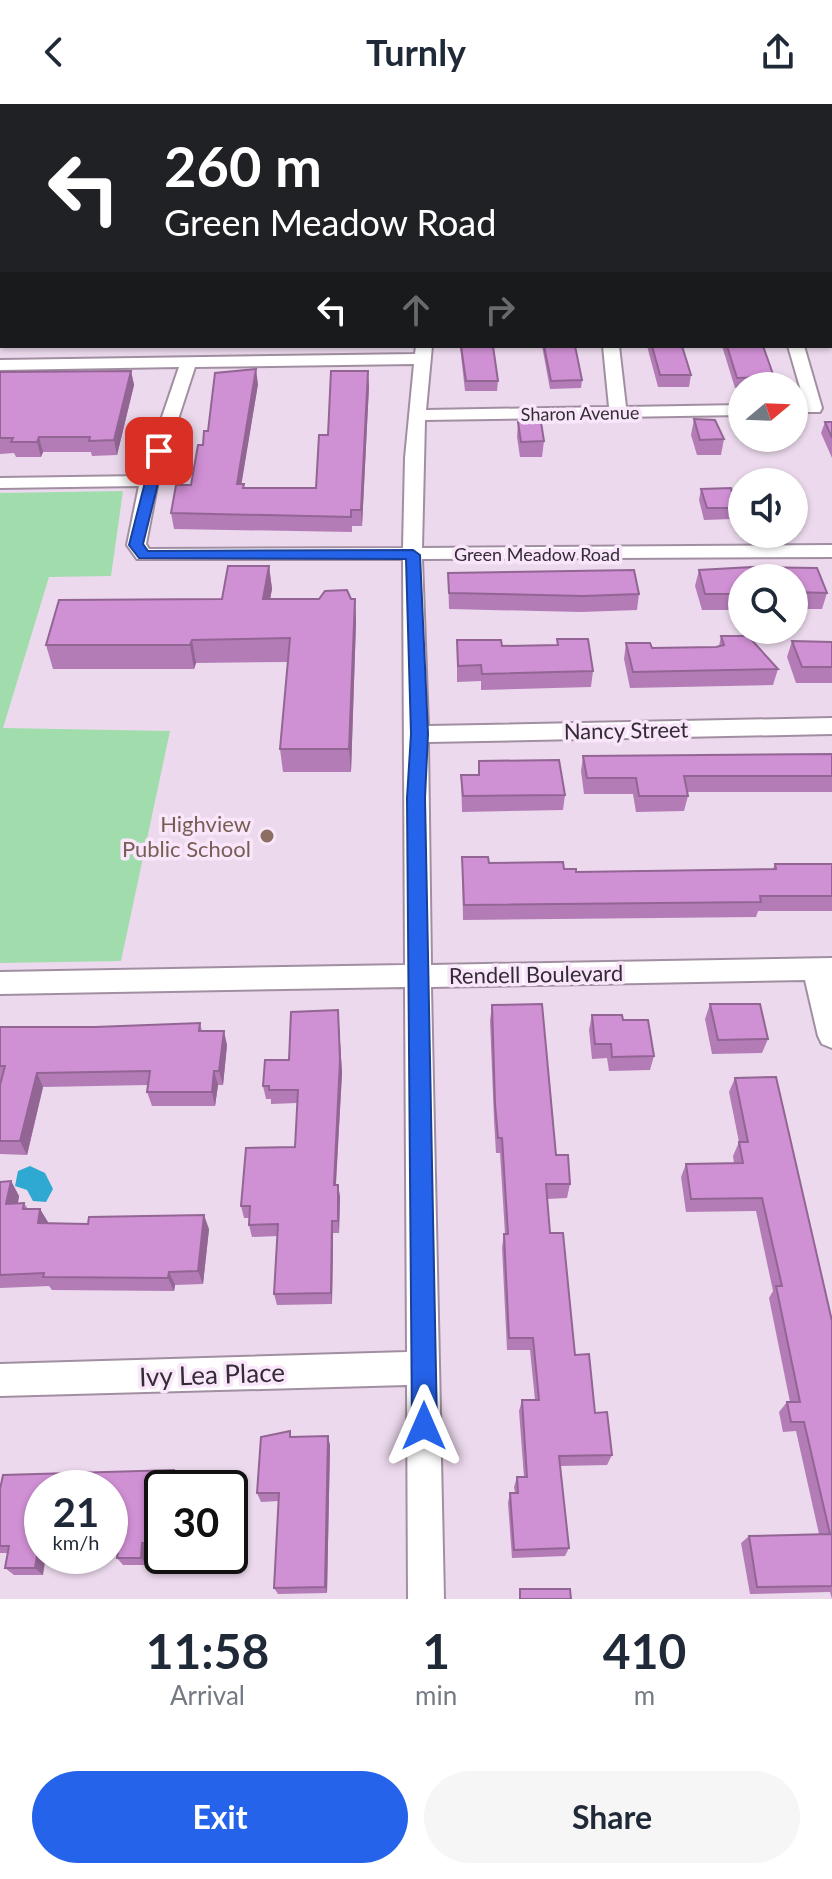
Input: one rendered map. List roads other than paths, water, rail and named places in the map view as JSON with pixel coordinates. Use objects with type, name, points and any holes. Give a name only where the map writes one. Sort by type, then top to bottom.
[{"type":"street","points":[[611,348],[618,412]]},
{"type":"street","points":[[797,348],[814,408]]},
{"type":"street","points":[[0,365],[423,353],[413,474],[413,555],[420,734],[416,798],[426,1599]]},
{"type":"street","points":[[0,483],[149,481],[189,362]]},
{"type":"street","points":[[808,408],[832,408]]},
{"type":"street","name":"Sharon Avenue","points":[[419,415],[728,410]]},
{"type":"street","name":"Green Meadow Road","points":[[149,481],[136,545],[146,555],[832,551]]},
{"type":"street","name":"Nancy Street","points":[[420,734],[832,726]]},
{"type":"street","points":[[823,969],[832,1036]]},
{"type":"street","name":"Rendell Boulevard","points":[[0,983],[823,969]]},
{"type":"street","name":"Ivy Lea Place","points":[[0,1380],[424,1368]]},
{"type":"water","points":[[30,1166],[45,1173],[53,1189],[46,1202],[33,1201],[27,1190],[15,1186],[18,1171]]},
{"type":"place","name":"Highview Public School","points":[[267,836]]}]
